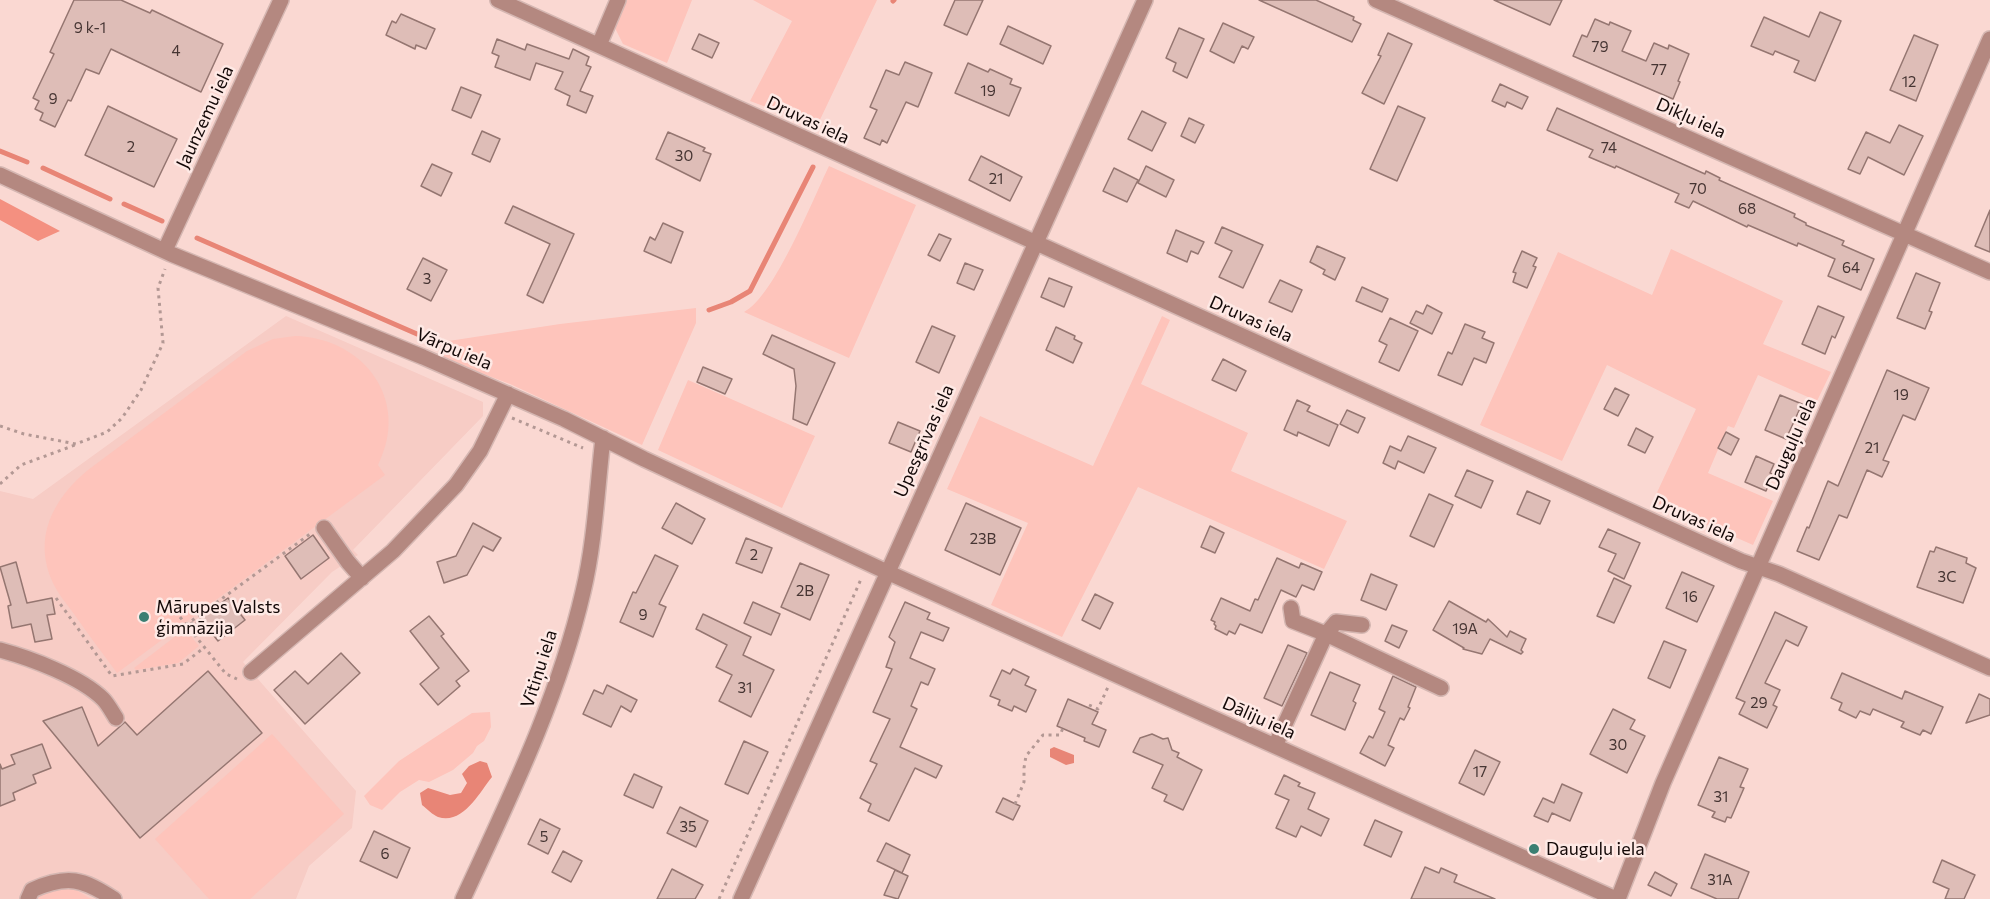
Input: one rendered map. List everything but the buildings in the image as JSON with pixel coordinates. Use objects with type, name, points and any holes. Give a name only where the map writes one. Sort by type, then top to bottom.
[{"type":"street","name":"Jaunzemu iela","points":[[168,252],[281,0]]},
{"type":"street","name":"Druvas iela","points":[[498,0],[1035,244],[1758,567],[1779,574],[1990,668]]},
{"type":"street","points":[[599,45],[618,0]]},
{"type":"street","name":"Upesgrīvas iela","points":[[741,899],[1145,0]]},
{"type":"street","name":"Dikļu iela","points":[[1376,0],[1990,272]]},
{"type":"street","name":"Dauguļu iela","points":[[1617,899],[1663,783],[1990,39]]},
{"type":"street","name":"Vārpu iela","points":[[0,175],[168,252],[508,394],[887,572]]},
{"type":"street","points":[[251,672],[393,551],[456,485],[480,451],[508,394]]},
{"type":"street","name":"Vītiņu iela","points":[[463,899],[534,743],[563,664],[583,592],[589,559],[603,438]]},
{"type":"street","points":[[320,529],[362,578]]},
{"type":"street","name":"Dāliju iela","points":[[887,572],[1617,899]]},
{"type":"street","points":[[1291,608],[1293,621],[1441,688]]},
{"type":"street","points":[[1275,746],[1326,634],[1336,622],[1362,625]]},
{"type":"street","points":[[0,650],[74,679],[103,699],[116,718]]},
{"type":"street","points":[[28,899],[32,890],[53,880],[78,880],[95,886],[114,899]]},
{"type":"path","points":[[0,484],[21,465],[107,432],[122,418],[152,370],[163,343],[158,288],[168,252]]},
{"type":"path","points":[[499,412],[601,455]]},
{"type":"path","points":[[0,426],[24,434],[76,444]]},
{"type":"path","points":[[186,625],[320,529]]},
{"type":"path","points":[[719,899],[865,572],[887,572]]},
{"type":"path","points":[[56,598],[112,676],[183,664],[205,647]]},
{"type":"path","points":[[180,617],[226,674],[239,680],[251,672]]},
{"type":"path","points":[[191,622],[198,632],[202,629],[197,622],[200,620],[204,622]]},
{"type":"path","points":[[1089,705],[1098,709],[1114,674]]},
{"type":"path","points":[[1015,804],[1024,782],[1026,756],[1043,735],[1060,735],[1063,728]]},
{"type":"shaded area","points":[[625,0],[692,0],[667,63],[623,44],[614,26]]},
{"type":"shaded area","points":[[753,0],[877,0],[817,126],[750,101],[792,21]]},
{"type":"shaded area","points":[[829,166],[916,205],[849,358],[744,312],[756,303],[780,268]]},
{"type":"shaded area","points":[[0,199],[60,231],[38,241],[0,220]]},
{"type":"shaded area","points":[[1671,249],[1783,301],[1763,344],[1831,372],[1817,401],[1758,375],[1734,428],[1728,426],[1708,473],[1773,501],[1753,545],[1653,501],[1696,409],[1607,365],[1562,461],[1480,425],[1558,252],[1652,295]]},
{"type":"shaded area","points":[[696,308],[696,323],[642,445],[510,384],[441,358],[442,342],[560,324]]},
{"type":"shaded area","name":"Mārupes Valsts ģimnāzija","points":[[286,316],[483,402],[483,416],[353,550],[358,555],[332,572],[243,662],[356,791],[352,828],[309,866],[296,899],[0,899],[0,491],[33,499]]},
{"type":"shaded area","points":[[1162,316],[1170,320],[1141,384],[1248,433],[1231,471],[1347,521],[1324,569],[1138,487],[1062,637],[991,605],[1028,523],[947,489],[980,416],[1093,466]]},
{"type":"shaded area","points":[[295,336],[320,339],[342,348],[360,361],[375,377],[384,396],[389,418],[387,441],[378,465],[385,475],[117,673],[53,583],[47,566],[45,550],[46,535],[56,507],[76,481],[88,470],[247,351],[273,339]]},
{"type":"shaded area","points":[[688,380],[815,436],[782,508],[658,450]]},
{"type":"shaded area","points":[[185,629],[199,646],[178,663],[136,670],[134,668]]},
{"type":"shaded area","points":[[490,712],[491,727],[484,741],[453,770],[429,782],[419,780],[400,792],[382,810],[370,805],[364,796],[399,761],[472,713]]},
{"type":"shaded area","points":[[272,734],[344,814],[250,899],[209,899],[155,839]]},
{"type":"shaded area","points":[[820,739],[822,740],[754,892],[752,891]]},
{"type":"shaded area","points":[[1054,747],[1074,755],[1074,763],[1066,765],[1050,757],[1050,749]]},
{"type":"shaded area","points":[[480,761],[487,763],[492,777],[463,812],[447,818],[438,817],[422,805],[420,793],[428,788],[450,795],[461,793],[467,783],[462,774],[469,766]]},
{"type":"shaded area","points":[[63,887],[76,890],[91,899],[37,899],[45,892]]},
{"type":"waterway","points":[[0,151],[27,162]]},
{"type":"waterway","points":[[709,310],[731,302],[750,291],[813,167]]},
{"type":"waterway","points":[[43,168],[110,199]]},
{"type":"waterway","points":[[124,204],[162,221]]},
{"type":"waterway","points":[[197,238],[417,334]]},
{"type":"place","name":"Mārupes Valsts ģimnāzija","points":[[144,617]]},
{"type":"place","name":"Dauguļu iela","points":[[1534,849]]}]
